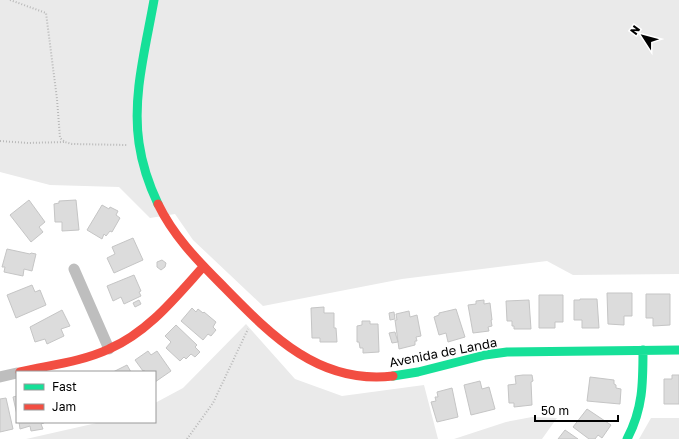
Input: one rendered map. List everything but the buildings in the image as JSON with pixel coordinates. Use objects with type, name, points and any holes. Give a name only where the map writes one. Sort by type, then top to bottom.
[{"type":"street","name":"Avenida de Landa","points":[[154,0],[140,79],[138,105],[139,144],[146,172],[158,204],[182,243],[204,267],[256,321],[292,350],[317,364],[335,371],[374,377],[393,377],[482,356],[507,352],[679,350]]},
{"type":"street","points":[[23,371],[92,356],[128,339],[145,327],[204,267]]},
{"type":"street","points":[[74,269],[109,349]]},
{"type":"street","points":[[627,439],[634,429],[642,402],[643,350]]},
{"type":"street","points":[[0,376],[16,372]]},
{"type":"path","points":[[10,0],[46,13],[57,99],[60,138],[65,142]]},
{"type":"path","points":[[0,141],[28,143],[65,142],[72,144],[139,144]]},
{"type":"path","points":[[187,439],[213,404],[248,330]]},
{"type":"shaded area","points":[[0,0],[679,0],[679,274],[573,275],[547,261],[402,279],[263,306],[193,240],[175,214],[150,218],[119,187],[50,185],[0,172]]},
{"type":"shaded area","points":[[246,324],[295,379],[342,396],[424,385],[438,439],[26,439],[97,423],[156,423],[156,402],[183,388]]},
{"type":"shaded area","points":[[532,417],[557,418],[542,439],[454,439],[506,422]]},
{"type":"shaded area","points":[[651,418],[679,418],[679,439],[639,439]]},
{"type":"traffic: fast","points":[[154,0],[141,71],[137,107],[137,125],[140,151],[144,167],[158,204]]},
{"type":"traffic: fast","points":[[627,439],[636,417],[641,396],[643,350]]},
{"type":"traffic: fast","points":[[393,376],[418,372],[485,355],[507,352],[679,350]]},
{"type":"traffic: jam","points":[[158,204],[178,236],[202,265],[257,320],[296,352],[318,364],[341,372],[366,377],[393,376]]},
{"type":"traffic: jam","points":[[25,371],[88,357],[123,342],[148,324],[160,313],[203,267]]}]
